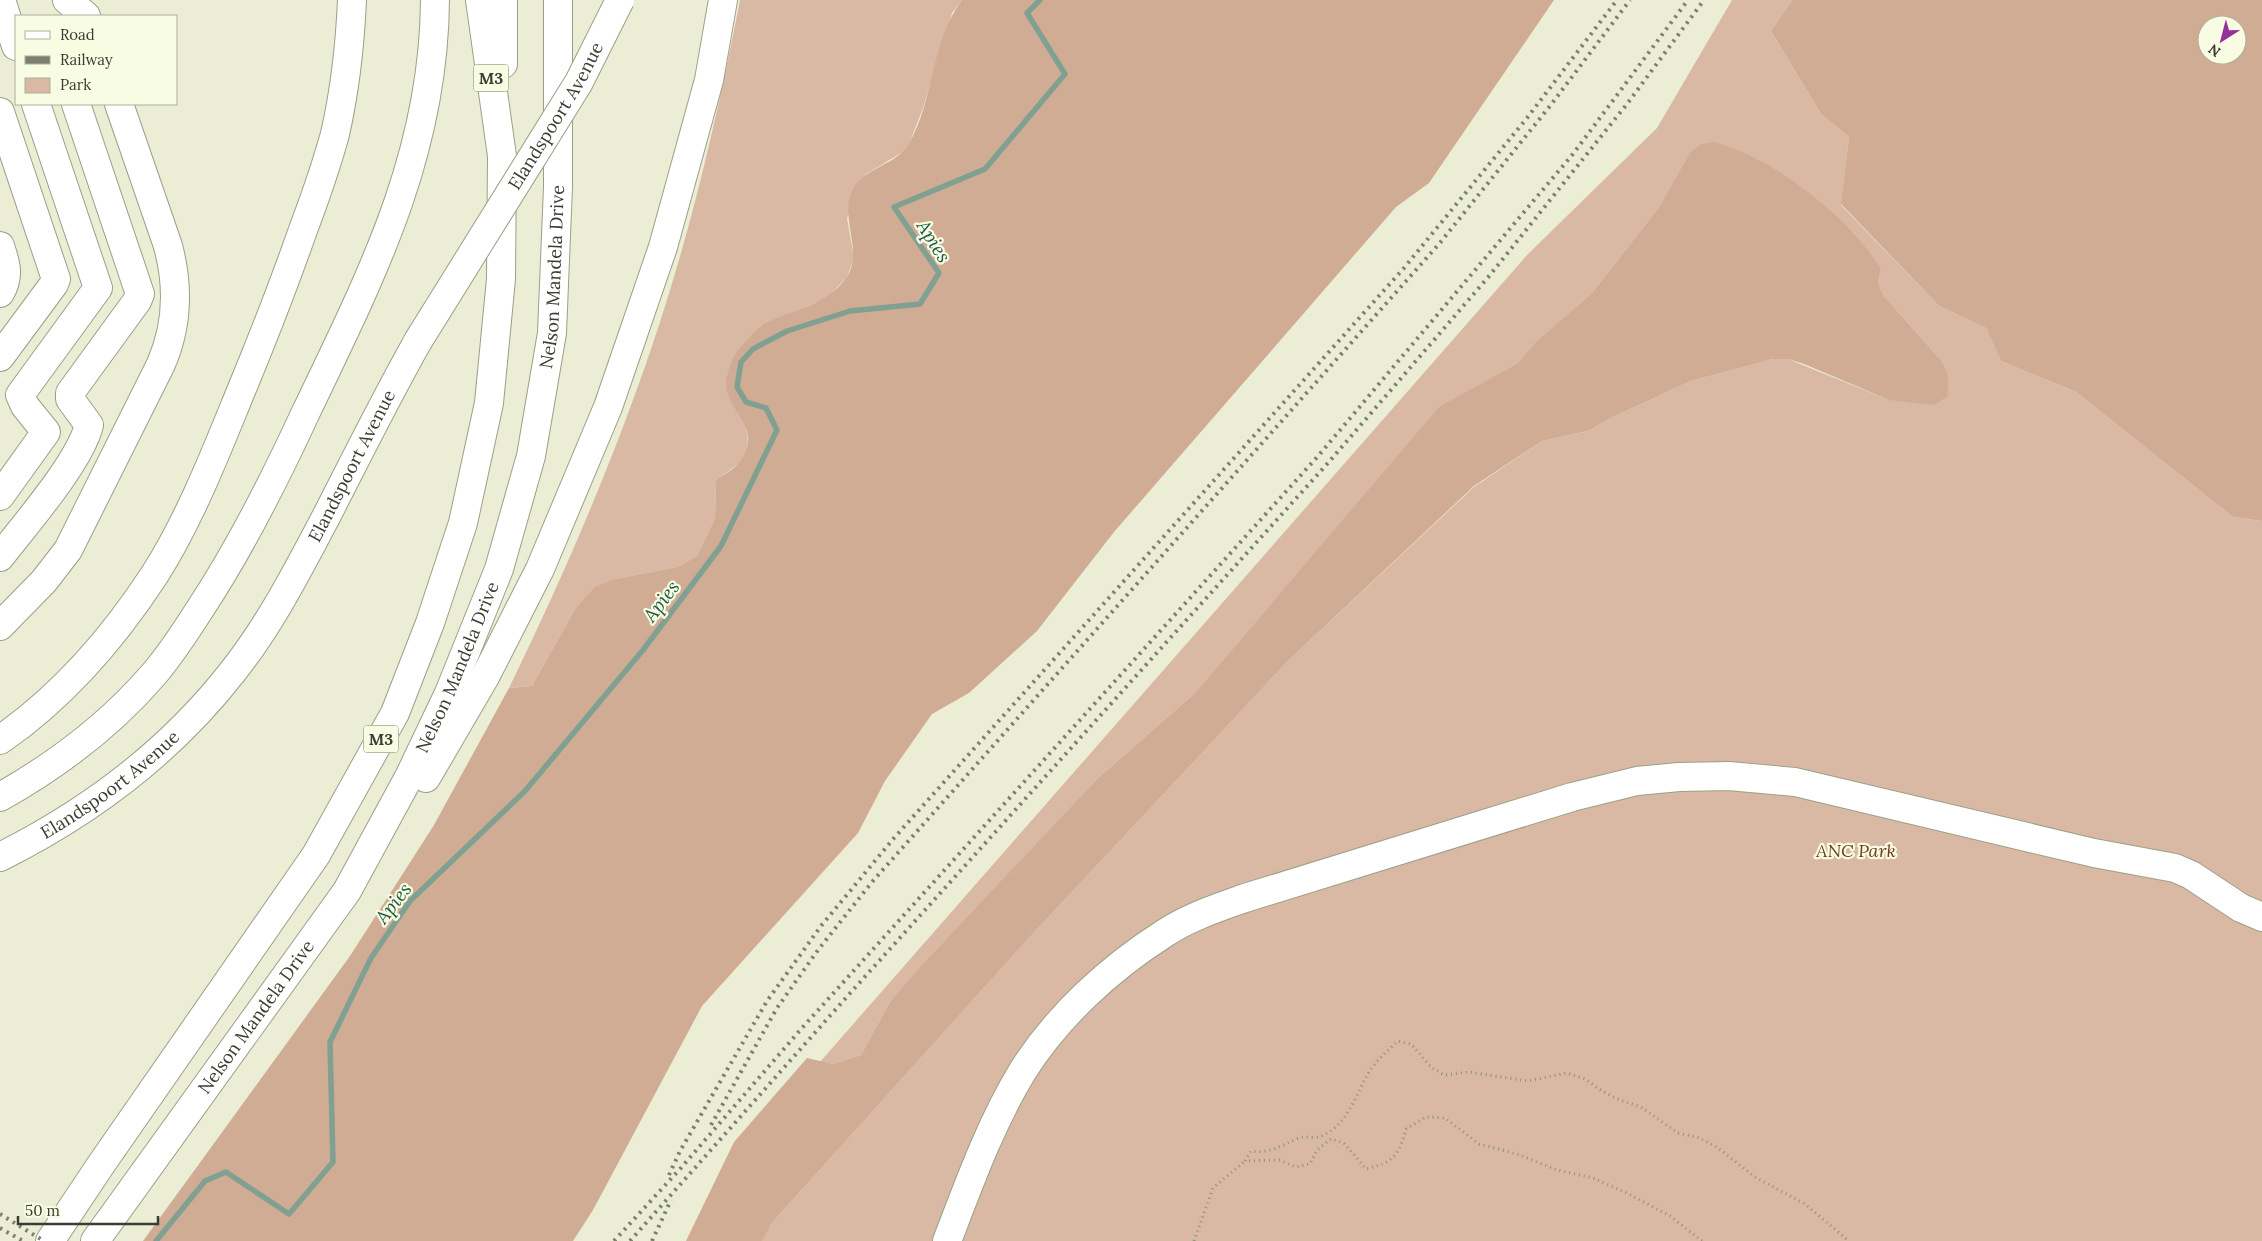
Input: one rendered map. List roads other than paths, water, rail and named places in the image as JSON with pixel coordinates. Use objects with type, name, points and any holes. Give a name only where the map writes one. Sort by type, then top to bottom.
[{"type":"main road","points":[[1,0],[15,43]]},
{"type":"main road","points":[[67,0],[85,15]]},
{"type":"main road","points":[[0,740],[49,700],[94,654],[154,575],[180,529],[221,440],[258,349],[320,184],[335,134],[344,86],[352,0]]},
{"type":"main road","points":[[0,797],[35,776],[82,743],[108,721],[152,676],[174,648],[232,558],[269,490],[336,351],[398,209],[413,158],[424,109],[436,0]]},
{"type":"main road","name":"M3","points":[[50,1241],[316,855],[395,713],[430,623],[464,523],[489,403],[501,280],[502,156],[480,0]]},
{"type":"main road","points":[[502,156],[503,0]]},
{"type":"main road","name":"Nelson Mandela Drive","points":[[95,1241],[347,892],[409,777],[449,693],[499,569],[531,456],[552,333],[558,187],[558,0]]},
{"type":"main road","name":"Elandspoort Avenue","points":[[0,857],[58,826],[140,768],[175,736],[234,669],[295,575],[418,341],[579,82],[620,0]]},
{"type":"main road","points":[[347,892],[416,795],[485,677],[540,569],[605,416],[663,248],[709,80],[723,0]]},
{"type":"main road","points":[[0,496],[46,432],[25,406],[20,395],[98,288],[36,105]]},
{"type":"main road","points":[[0,557],[60,477],[77,450],[88,425],[70,399],[70,393],[137,301],[140,294],[76,105]]},
{"type":"main road","points":[[0,626],[44,581],[68,550],[161,364],[170,340],[176,297],[174,268],[119,105]]},
{"type":"main road","points":[[0,112],[56,279],[0,356]]},
{"type":"main road","points":[[0,246],[7,274],[0,293]]},
{"type":"main road","points":[[947,1241],[993,1126],[1023,1071],[1072,1007],[1116,968],[1166,932],[1205,912],[1245,898],[1572,797],[1637,781],[1679,777],[1730,776],[1795,782],[2094,853],[2175,868],[2191,875],[2241,908],[2262,917]]},
{"type":"main road","points":[[101,1241],[131,1190]]},
{"type":"waterway","name":"Apies","points":[[156,1241],[205,1181],[226,1172],[289,1214],[333,1162],[330,1042],[371,958],[410,901],[525,791],[643,650],[721,546],[777,430],[766,408],[746,402],[737,387],[741,362],[753,349],[787,331],[850,311],[920,304],[939,273],[894,207],[985,169],[1065,74],[1027,13],[1040,0]]},
{"type":"railway","points":[[669,1175],[680,1151],[767,1001],[821,926],[894,838],[1404,268],[1527,118],[1617,0]]},
{"type":"railway","points":[[711,1125],[777,1008],[818,950],[872,882],[1439,244],[1550,106],[1630,0]]},
{"type":"railway","points":[[614,1241],[680,1169],[802,1028],[1319,455],[1573,154],[1688,0]]},
{"type":"railway","points":[[630,1241],[852,991],[1328,463],[1490,275],[1627,104],[1704,0]]},
{"type":"railway","points":[[652,1241],[671,1200]]},
{"type":"railway","points":[[0,1214],[44,1241]]},
{"type":"railway","points":[[0,1228],[23,1241]]},
{"type":"park label","name":"ANC Park","points":[[1856,851]]}]
